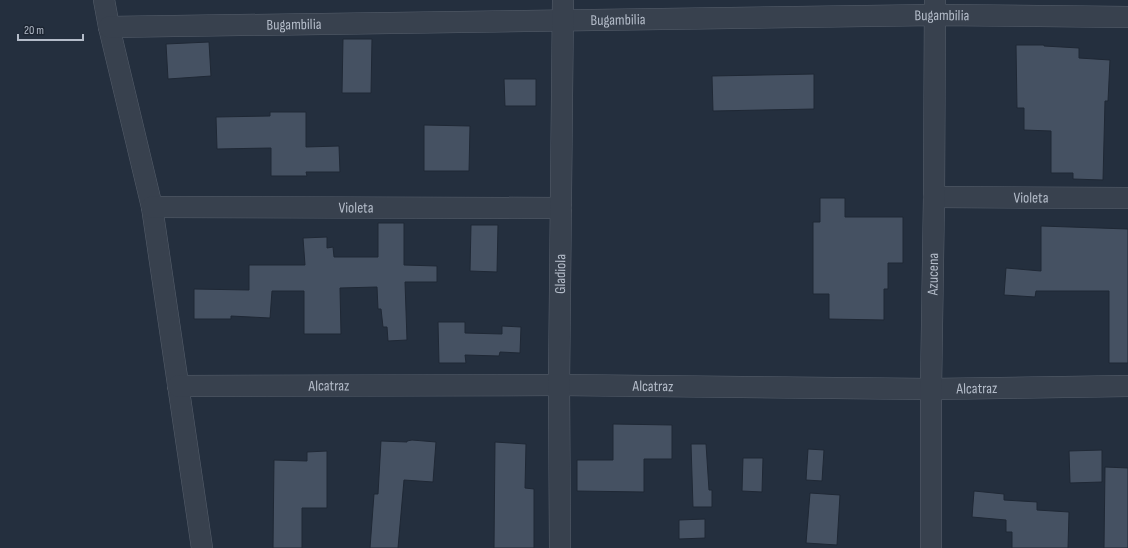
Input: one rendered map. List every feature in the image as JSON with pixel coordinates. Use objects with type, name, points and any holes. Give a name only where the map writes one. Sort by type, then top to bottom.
[{"type":"street","points":[[104,0],[109,27],[152,207],[202,548]]},
{"type":"street","name":"Bugambilia","points":[[109,27],[562,10],[935,7],[1128,17]]},
{"type":"street","name":"Azucena","points":[[931,548],[935,7]]},
{"type":"street","name":"Gladiola","points":[[560,548],[559,384],[562,10]]},
{"type":"street","name":"Violeta","points":[[934,197],[1128,198]]},
{"type":"street","name":"Violeta","points":[[152,207],[561,208]]},
{"type":"street","name":"Alcatraz","points":[[178,386],[559,384],[931,389],[1128,386]]},
{"type":"building","points":[[343,39],[372,39],[371,93],[342,93]]},
{"type":"building","points":[[209,42],[211,76],[168,79],[166,44]]},
{"type":"building","points":[[1016,45],[1044,45],[1079,48],[1079,58],[1110,60],[1108,101],[1105,101],[1103,180],[1073,179],[1073,173],[1051,173],[1051,131],[1024,130],[1024,108],[1017,108]]},
{"type":"building","points":[[814,74],[814,109],[713,111],[712,76]]},
{"type":"building","points":[[504,79],[536,79],[536,106],[505,106]]},
{"type":"building","points":[[270,112],[306,112],[306,147],[339,146],[340,172],[306,172],[307,176],[271,176],[271,148],[217,149],[216,117],[270,116]]},
{"type":"building","points":[[424,125],[470,126],[469,171],[424,171]]},
{"type":"building","points":[[820,198],[845,198],[845,217],[903,217],[903,263],[888,263],[888,289],[884,289],[884,320],[829,319],[829,294],[813,294],[813,222],[820,222]]},
{"type":"building","points":[[378,223],[404,223],[404,265],[437,266],[437,282],[405,282],[407,340],[388,341],[387,327],[383,327],[381,309],[378,309],[377,287],[340,288],[341,334],[304,334],[304,291],[272,291],[270,318],[231,316],[231,319],[194,319],[194,289],[249,290],[249,265],[305,265],[303,238],[327,237],[327,248],[333,247],[334,257],[378,257]]},
{"type":"building","points":[[471,225],[498,225],[497,272],[470,271]]},
{"type":"building","points":[[1041,226],[1128,229],[1128,363],[1109,363],[1109,291],[1036,291],[1035,297],[1004,295],[1006,268],[1041,271]]},
{"type":"building","points":[[438,322],[465,322],[465,333],[502,334],[502,326],[521,327],[520,353],[500,352],[499,356],[465,355],[466,363],[439,363]]},
{"type":"building","points":[[613,424],[672,425],[672,459],[644,459],[644,492],[577,491],[577,460],[613,460]]},
{"type":"building","points":[[412,440],[436,442],[433,482],[404,480],[398,548],[370,548],[374,494],[378,494],[381,441],[407,442]]},
{"type":"building","points":[[495,442],[526,444],[525,488],[534,489],[534,548],[494,548]]},
{"type":"building","points":[[691,444],[706,444],[709,490],[712,490],[712,507],[693,507]]},
{"type":"building","points":[[808,449],[824,450],[822,481],[806,480]]},
{"type":"building","points":[[1102,450],[1102,482],[1070,483],[1069,451]]},
{"type":"building","points":[[327,451],[327,508],[302,508],[302,548],[273,548],[274,460],[307,461],[307,452]]},
{"type":"building","points":[[743,458],[763,458],[762,492],[742,491]]},
{"type":"building","points":[[1105,467],[1128,468],[1128,548],[1104,548]]},
{"type":"building","points":[[974,491],[1004,494],[1004,500],[1037,502],[1037,510],[1069,512],[1068,548],[1012,548],[1012,532],[1006,532],[1006,520],[972,517]]},
{"type":"building","points":[[810,493],[840,495],[837,545],[806,543]]},
{"type":"building","points":[[705,519],[705,538],[679,539],[679,520]]}]
